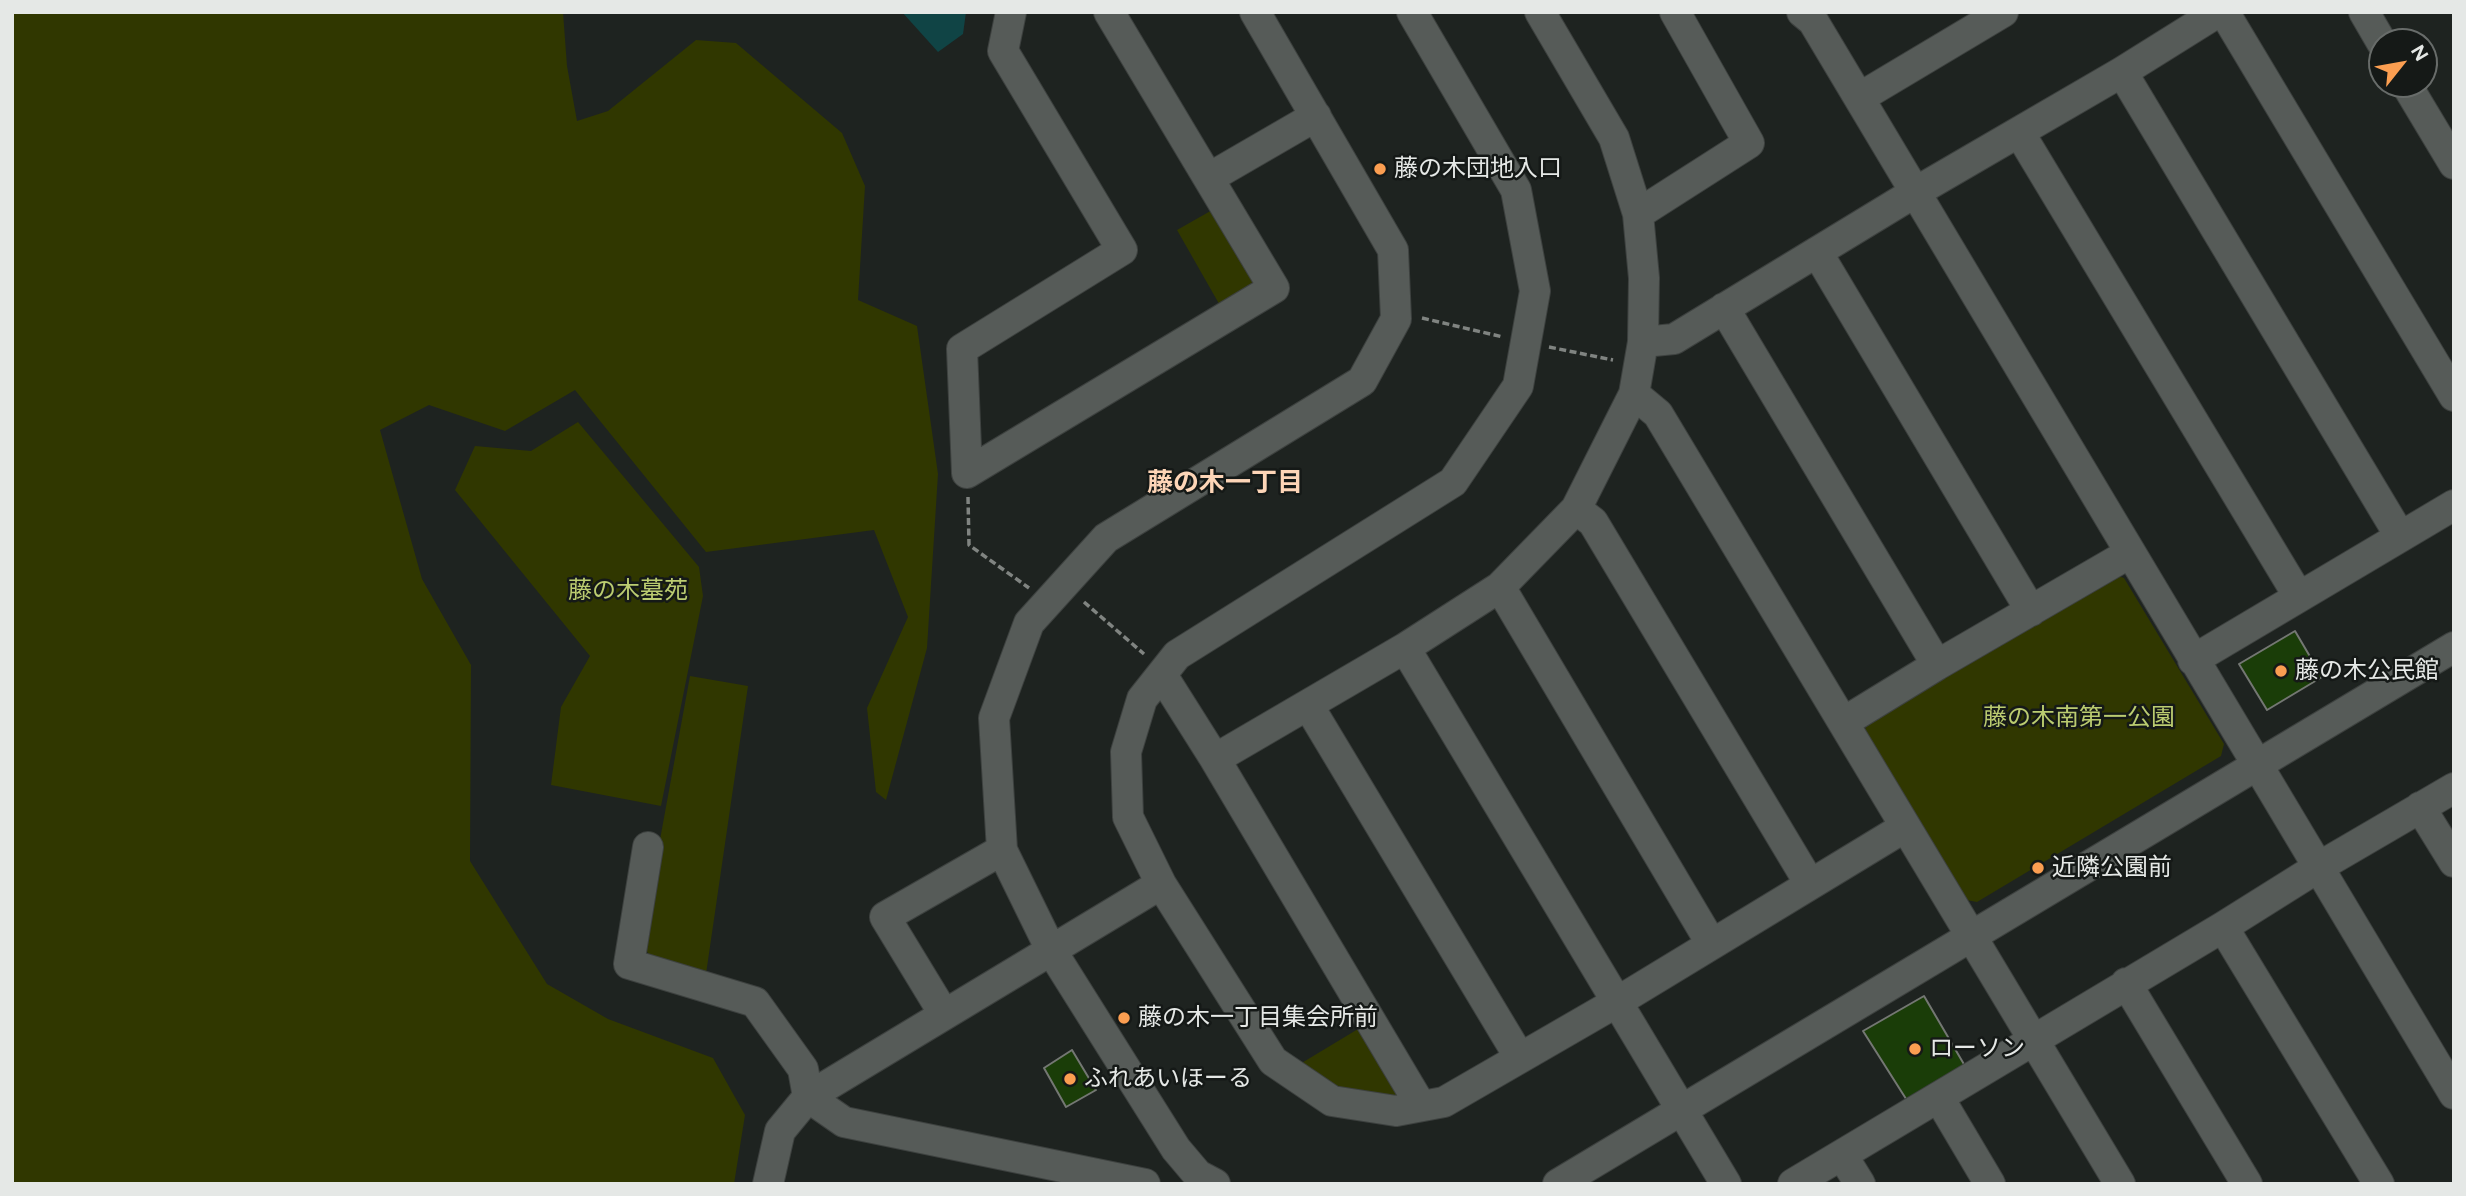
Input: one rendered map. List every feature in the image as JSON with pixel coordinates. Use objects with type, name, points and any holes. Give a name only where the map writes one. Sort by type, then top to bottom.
[{"type":"street","points":[[1012,12],[1003,51],[1122,250],[962,349],[967,473],[1274,288],[1109,12]]},
{"type":"street","points":[[1196,1181],[1051,950],[1002,850],[994,718],[1029,623],[1106,538],[1362,381],[1396,319],[1393,250],[1255,12]]},
{"type":"street","points":[[1412,12],[1516,190],[1535,291],[1518,386],[1453,482],[1177,655],[1142,699],[1126,752],[1128,817],[1161,884],[1273,1061],[1332,1101],[1396,1111],[1444,1102],[1617,1002],[1905,827]]},
{"type":"street","points":[[1215,760],[1405,648],[1500,587],[1576,509],[1634,394],[1643,342],[1644,278],[1638,214],[1614,138],[1540,12]]},
{"type":"street","points":[[1638,214],[1749,143],[1675,12]]},
{"type":"street","points":[[1802,12],[1812,21],[1859,98],[2454,1094]]},
{"type":"street","points":[[1859,98],[2003,12]]},
{"type":"street","points":[[1643,342],[1674,340],[2218,12]]},
{"type":"street","points":[[2224,12],[2454,396]]},
{"type":"street","points":[[2364,12],[2373,28]]},
{"type":"street","points":[[2122,72],[2400,536]]},
{"type":"street","points":[[2414,98],[2454,164]]},
{"type":"street","points":[[1209,178],[1316,116]]},
{"type":"street","points":[[2019,132],[2299,597]]},
{"type":"street","points":[[1817,252],[2031,611]]},
{"type":"street","points":[[1724,308],[1937,665]]},
{"type":"street","points":[[1634,394],[1658,414],[2120,1184]]},
{"type":"street","points":[[2193,660],[2454,505]]},
{"type":"street","points":[[1576,509],[1593,522],[1810,884]]},
{"type":"street","points":[[1844,722],[2130,552]]},
{"type":"street","points":[[1500,587],[1711,943]]},
{"type":"street","points":[[1558,1184],[2454,647]]},
{"type":"street","points":[[1405,648],[1726,1184]]},
{"type":"street","points":[[1163,673],[1421,1105]]},
{"type":"street","points":[[1308,705],[1520,1058]]},
{"type":"street","points":[[1793,1184],[2454,788]]},
{"type":"street","points":[[2420,807],[2454,862]]},
{"type":"street","points":[[648,847],[629,964],[755,1002],[803,1069],[807,1097],[844,1122],[1145,1184]]},
{"type":"street","points":[[944,1014],[885,917],[1002,850]]},
{"type":"street","points":[[768,1184],[780,1132],[807,1097],[1161,884]]},
{"type":"street","points":[[2223,927],[2379,1184]]},
{"type":"street","points":[[2126,983],[2247,1184]]},
{"type":"street","points":[[1939,1098],[1990,1184]]},
{"type":"street","points":[[1842,1155],[1860,1184]]},
{"type":"path","points":[[967,473],[969,545],[1031,589]]},
{"type":"path","points":[[1077,596],[1163,673]]},
{"type":"green space","points":[[12,12],[563,12],[567,66],[577,121],[608,111],[696,40],[736,43],[842,133],[865,186],[858,300],[917,326],[938,474],[927,648],[886,800],[876,792],[867,708],[908,617],[874,530],[706,552],[575,390],[505,431],[429,405],[380,430],[422,579],[471,665],[470,861],[547,984],[608,1019],[713,1058],[745,1115],[734,1184],[12,1184]]},
{"type":"green space","points":[[1214,209],[1254,275],[1250,291],[1222,309],[1177,230]]},
{"type":"green space","name":"藤の木墓苑","points":[[578,422],[699,567],[703,596],[661,806],[551,785],[561,707],[590,656],[455,490],[475,446],[531,451]]},
{"type":"green space","name":"藤の木南第一公園","points":[[2112,574],[2124,578],[2224,744],[2221,756],[1977,902],[1961,899],[1864,738],[1867,720]]},
{"type":"green space","points":[[690,676],[748,686],[706,974],[653,960],[641,943]]},
{"type":"green space","points":[[1363,1026],[1400,1088],[1392,1102],[1365,1100],[1295,1067]]},
{"type":"water","points":[[902,12],[966,12],[963,34],[938,52]]},
{"type":"building","name":"藤の木公民館","points":[[2295,631],[2322,677],[2267,710],[2239,664]]},
{"type":"building","name":"ローソン","points":[[1924,996],[1965,1066],[1908,1102],[1863,1031]]},
{"type":"building","name":"ふれあいほーる","points":[[1072,1050],[1096,1090],[1066,1107],[1044,1068]]},
{"type":"place","name":"藤の木団地入口","points":[[1380,169]]},
{"type":"place","name":"藤の木公民館","points":[[2281,671]]},
{"type":"place","name":"近隣公園前","points":[[2038,868]]},
{"type":"place","name":"藤の木一丁目集会所前","points":[[1124,1018]]},
{"type":"place","name":"ローソン","points":[[1915,1049]]},
{"type":"place","name":"ふれあいほーる","points":[[1070,1079]]},
{"type":"district","name":"藤の木一丁目","points":[[1225,483]]}]
